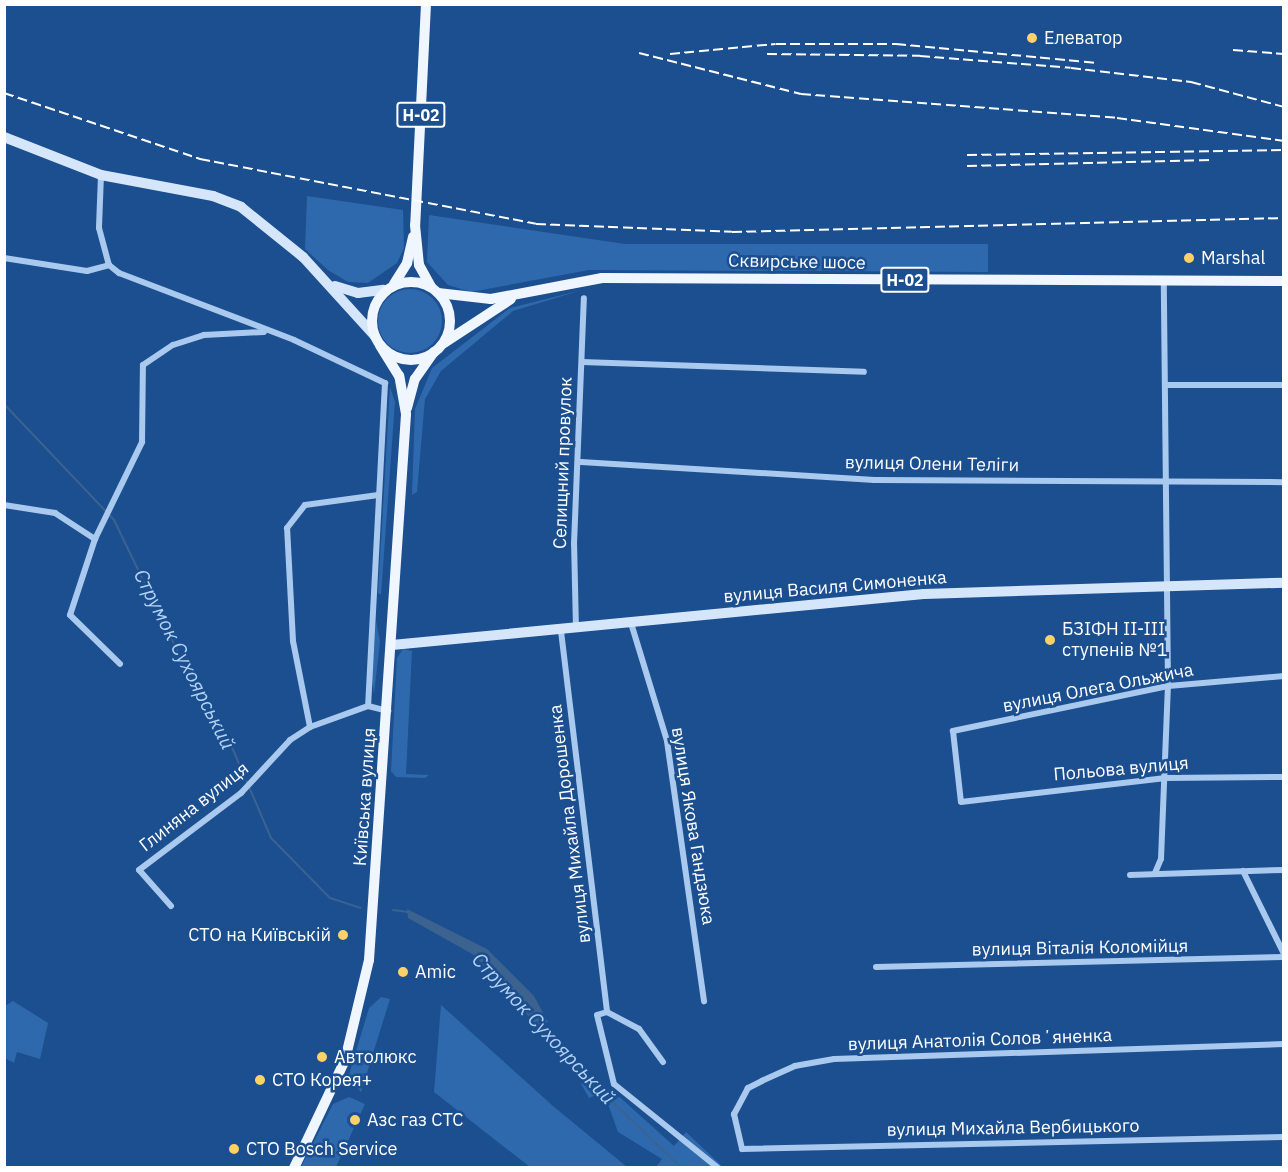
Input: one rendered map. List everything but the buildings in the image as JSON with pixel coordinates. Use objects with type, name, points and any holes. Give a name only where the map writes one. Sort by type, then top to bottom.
[{"type":"main road","name":"Н-02","points":[[426,4],[415,225],[419,265],[434,290]]},
{"type":"main road","name":"Н-02","points":[[415,225],[407,264],[373,312],[377,340],[405,360],[439,348]]},
{"type":"main road","name":"Сквирське шосе","points":[[434,290],[473,300],[602,278],[1284,281]]},
{"type":"main road","points":[[389,287],[434,290],[449,314],[439,348]]},
{"type":"main road","name":"Сквирське шосе","points":[[439,348],[527,291]]},
{"type":"main road","name":"Київська вулиця","points":[[377,340],[399,376],[406,414]]},
{"type":"main road","name":"Київська вулиця","points":[[294,1167],[345,1060],[360,1008],[388,711],[406,414],[415,379],[439,348]]},
{"type":"street","points":[[4,137],[101,175],[213,196],[241,207],[279,234],[327,282],[377,340]]},
{"type":"street","points":[[101,175],[99,228],[109,265]]},
{"type":"street","points":[[4,258],[87,271],[109,265],[151,287],[271,332]]},
{"type":"street","points":[[1155,873],[1161,859],[1168,686],[1164,280]]},
{"type":"street","points":[[327,282],[358,293],[389,287]]},
{"type":"street","name":"Селищний провулок","points":[[576,629],[574,544],[581,462],[584,298]]},
{"type":"street","points":[[120,664],[70,615],[107,507],[142,442],[143,365],[173,345],[204,335],[271,332]]},
{"type":"street","name":"Київська вулиця","points":[[271,332],[380,379],[387,388],[378,495],[368,706]]},
{"type":"street","points":[[582,362],[864,372]]},
{"type":"street","points":[[1166,385],[1284,385]]},
{"type":"street","name":"вулиця Олени Теліги","points":[[581,462],[874,480],[1284,482]]},
{"type":"street","points":[[310,727],[294,640],[288,528],[305,505],[378,495]]},
{"type":"street","points":[[4,505],[55,513],[95,539]]},
{"type":"street","name":"вулиця Василя Симоненка","points":[[392,645],[561,631],[924,594],[1167,583],[1284,583]]},
{"type":"street","name":"вулиця Якова Гандзюка","points":[[631,623],[667,741],[704,1001]]},
{"type":"street","name":"вулиця Михайла Дорошенка","points":[[561,631],[607,1012]]},
{"type":"street","name":"вулиця Олега Ольжича","points":[[961,802],[953,732],[1168,686],[1284,676]]},
{"type":"street","points":[[368,706],[388,711]]},
{"type":"street","name":"Глиняна вулиця","points":[[171,906],[139,870],[246,789],[310,727],[368,706]]},
{"type":"street","name":"Польова вулиця","points":[[961,802],[1164,778],[1284,777]]},
{"type":"street","points":[[1130,875],[1284,870]]},
{"type":"street","points":[[1243,871],[1284,955]]},
{"type":"street","name":"вулиця Віталія Коломійця","points":[[876,967],[1284,955]]},
{"type":"street","points":[[663,1062],[639,1029],[607,1012],[597,1015],[614,1083],[718,1167]]},
{"type":"street","name":"вулиця Анатолія Соловʼяненка","points":[[742,1149],[734,1114],[748,1088],[795,1066],[834,1059],[1284,1044]]},
{"type":"street","name":"вулиця Михайла Вербицького","points":[[742,1149],[1284,1137]]},
{"type":"shaded area","points":[[307,196],[403,210],[404,248],[397,263],[368,283],[348,282],[328,270],[305,249]]},
{"type":"shaded area","points":[[429,215],[625,244],[988,244],[988,272],[589,270],[471,292],[448,285],[427,262]]},
{"type":"shaded area","points":[[410,289],[433,298],[442,321],[433,344],[410,353],[387,344],[378,321],[387,298]]},
{"type":"shaded area","points":[[582,290],[513,311],[441,371],[425,399],[417,492],[412,495],[415,409],[432,368],[510,308]]},
{"type":"shaded area","points":[[390,387],[395,402],[381,595],[378,593]]},
{"type":"shaded area","points":[[376,621],[380,642],[374,694],[372,680]]},
{"type":"shaded area","points":[[403,649],[412,651],[406,774],[429,775],[425,778],[396,777],[391,771],[397,658]]},
{"type":"shaded area","points":[[407,909],[487,949],[534,996],[548,1022],[538,1027],[474,955],[408,918]]},
{"type":"shaded area","points":[[381,997],[390,999],[361,1092],[348,1078],[369,1008]]},
{"type":"shaded area","points":[[13,1001],[48,1023],[40,1059],[17,1052],[14,1063],[5,1058],[5,1006]]},
{"type":"shaded area","points":[[441,1005],[553,1106],[627,1167],[530,1167],[434,1092]]},
{"type":"shaded area","points":[[586,1077],[614,1092],[674,1146],[686,1132],[723,1167],[656,1167],[662,1159],[618,1132],[608,1104],[596,1095],[589,1098],[581,1084]]},
{"type":"shaded area","points":[[349,1097],[365,1104],[336,1167],[301,1167],[333,1104]]},
{"type":"waterway","name":"Струмок Сухоярський","points":[[4,404],[114,520],[189,675],[228,738],[271,838],[330,898],[360,908]]},
{"type":"waterway","name":"Струмок Сухоярський","points":[[393,910],[408,912]]},
{"type":"waterway","name":"Струмок Сухоярський","points":[[543,1023],[586,1077],[682,1168]]},
{"type":"railway","points":[[670,54],[776,44],[896,44],[1097,63]]},
{"type":"railway","points":[[1233,50],[1284,54]]},
{"type":"railway","points":[[639,53],[801,94],[1117,118],[1284,141]]},
{"type":"railway","points":[[767,54],[920,56],[1071,68],[1191,82],[1284,107]]},
{"type":"railway","points":[[4,93],[200,159],[536,224],[732,232],[1284,218]]},
{"type":"railway","points":[[967,155],[1284,150]]},
{"type":"railway","points":[[967,166],[1212,160]]},
{"type":"place","name":"Елеватор","points":[[1032,38]]},
{"type":"place","name":"Marshal","points":[[1189,258]]},
{"type":"place","name":"БЗІФН ІІ-ІІІ ступенів №1","points":[[1050,640]]},
{"type":"place","name":"СТО на Київській","points":[[343,935]]},
{"type":"place","name":"Amic","points":[[403,972]]},
{"type":"place","name":"Автолюкс","points":[[322,1057]]},
{"type":"place","name":"СТО Корея+","points":[[260,1080]]},
{"type":"place","name":"Азс газ СТС","points":[[355,1120]]},
{"type":"place","name":"СТО Bosch Service","points":[[234,1149]]}]
